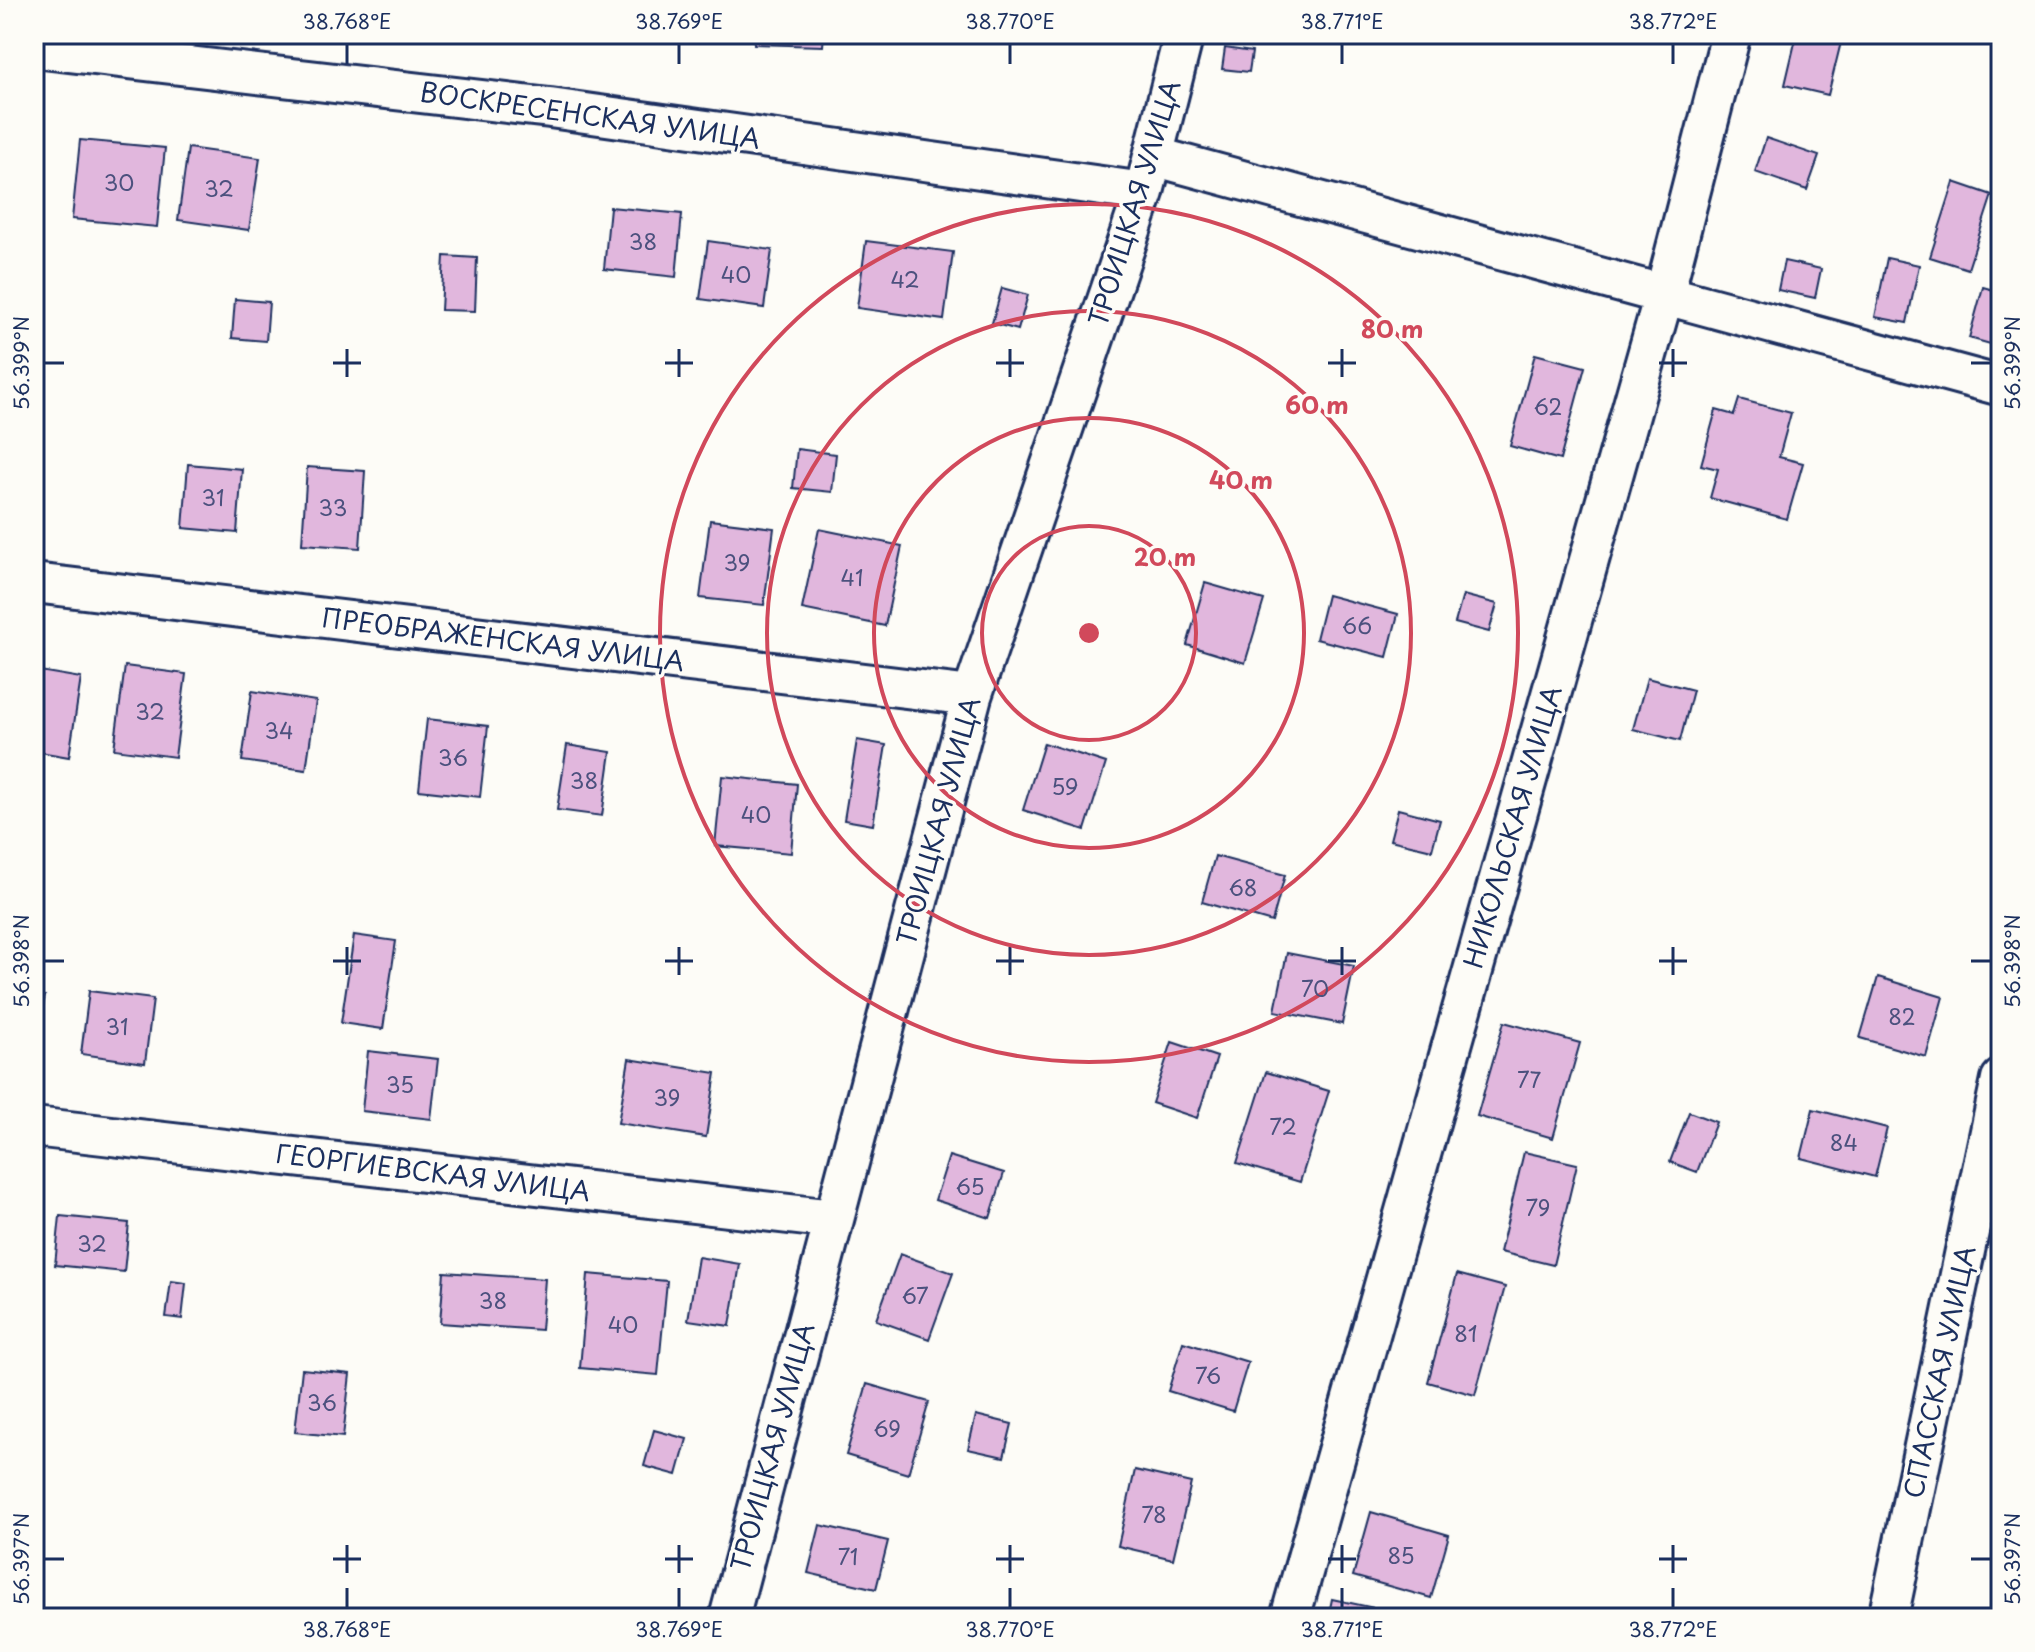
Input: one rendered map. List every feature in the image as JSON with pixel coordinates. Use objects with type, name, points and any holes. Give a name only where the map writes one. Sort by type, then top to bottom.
[{"type":"street","name":"ТРОИЦКАЯ УЛИЦА","points":[[729,1618],[972,696],[1148,174],[1184,34]]},
{"type":"street","name":"НИКОЛЬСКАЯ УЛИЦА","points":[[1290,1618],[1664,295],[1731,34]]},
{"type":"street","name":"ВОСКРЕСЕНСКАЯ УЛИЦА","points":[[34,48],[1148,174],[1664,295],[2001,386]]},
{"type":"street","name":"ПРЕОБРАЖЕНСКАЯ УЛИЦА","points":[[34,583],[972,696]]},
{"type":"street","name":"СПАССКАЯ УЛИЦА","points":[[1888,1618],[2001,1079]]},
{"type":"street","name":"ГЕОРГИЕВСКАЯ УЛИЦА","points":[[34,1127],[833,1219]]},
{"type":"building","points":[[754,34],[824,34],[823,46],[754,44]]},
{"type":"building","points":[[1797,34],[1843,34],[1828,95],[1785,85]]},
{"type":"building","points":[[1225,48],[1252,52],[1249,72],[1222,69]]},
{"type":"building","points":[[1766,138],[1819,156],[1807,190],[1755,172]]},
{"type":"building","points":[[80,140],[165,148],[157,227],[72,219]]},
{"type":"building","points":[[188,148],[260,158],[249,230],[178,220]]},
{"type":"building","points":[[1954,182],[1992,195],[1968,269],[1930,257]]},
{"type":"building","points":[[610,207],[682,214],[676,277],[604,269]]},
{"type":"building","points":[[708,241],[772,250],[764,308],[700,299]]},
{"type":"building","points":[[866,241],[953,252],[944,320],[857,308]]},
{"type":"building","points":[[444,256],[477,258],[475,311],[441,310]]},
{"type":"building","points":[[1887,258],[1919,265],[1907,323],[1875,317]]},
{"type":"building","points":[[1784,261],[1821,269],[1815,298],[1778,290]]},
{"type":"building","points":[[1983,287],[2001,292],[2001,347],[1969,338]]},
{"type":"building","points":[[1002,288],[1028,295],[1018,330],[992,323]]},
{"type":"building","points":[[235,299],[269,302],[266,341],[232,338]]},
{"type":"building","points":[[1535,354],[1585,367],[1560,460],[1510,446]]},
{"type":"building","points":[[1739,399],[1791,413],[1779,457],[1803,463],[1787,519],[1710,498],[1718,469],[1701,465],[1716,410],[1734,415]]},
{"type":"building","points":[[797,449],[836,454],[832,492],[793,488]]},
{"type":"building","points":[[188,464],[242,469],[237,533],[183,528]]},
{"type":"building","points":[[307,467],[365,471],[360,548],[302,544]]},
{"type":"building","points":[[710,520],[774,528],[764,605],[700,598]]},
{"type":"building","points":[[819,529],[902,546],[885,626],[802,609]]},
{"type":"building","points":[[1205,583],[1264,600],[1245,663],[1187,645]]},
{"type":"building","points":[[1327,595],[1398,614],[1387,657],[1316,639]]},
{"type":"building","points":[[1463,595],[1497,604],[1489,632],[1455,623]]},
{"type":"building","points":[[125,666],[186,674],[175,757],[114,749]]},
{"type":"building","points":[[34,670],[81,678],[69,757],[34,751]]},
{"type":"building","points":[[1647,678],[1693,690],[1680,741],[1633,729]]},
{"type":"building","points":[[252,691],[316,701],[306,770],[242,761]]},
{"type":"building","points":[[427,719],[488,726],[480,797],[419,790]]},
{"type":"building","points":[[857,740],[886,745],[873,825],[844,820]]},
{"type":"building","points":[[1044,743],[1106,763],[1085,830],[1023,810]]},
{"type":"building","points":[[567,745],[611,752],[602,816],[557,810]]},
{"type":"building","points":[[722,776],[797,784],[791,853],[715,846]]},
{"type":"building","points":[[1398,809],[1440,820],[1432,850],[1390,840]]},
{"type":"building","points":[[1215,856],[1285,875],[1272,922],[1202,902]]},
{"type":"building","points":[[354,935],[396,941],[383,1029],[341,1023]]},
{"type":"building","points":[[1287,953],[1354,966],[1342,1024],[1275,1011]]},
{"type":"building","points":[[1878,977],[1943,997],[1926,1057],[1860,1038]]},
{"type":"building","points":[[89,991],[153,999],[145,1063],[81,1054]]},
{"type":"building","points":[[34,994],[45,996],[34,1051]]},
{"type":"building","points":[[1504,1022],[1580,1043],[1553,1138],[1477,1116]]},
{"type":"building","points":[[1172,1042],[1217,1057],[1197,1118],[1152,1103]]},
{"type":"building","points":[[368,1051],[438,1059],[431,1119],[362,1111]]},
{"type":"building","points":[[629,1059],[716,1073],[706,1137],[618,1123]]},
{"type":"building","points":[[1266,1072],[1329,1091],[1300,1182],[1237,1163]]},
{"type":"building","points":[[1813,1109],[1887,1128],[1875,1177],[1801,1158]]},
{"type":"building","points":[[1689,1112],[1716,1122],[1697,1172],[1670,1162]]},
{"type":"building","points":[[1524,1152],[1577,1164],[1553,1265],[1500,1252]]},
{"type":"building","points":[[949,1156],[1004,1173],[990,1218],[935,1200]]},
{"type":"building","points":[[60,1216],[129,1223],[124,1272],[55,1265]]},
{"type":"building","points":[[900,1254],[953,1273],[929,1339],[876,1320]]},
{"type":"building","points":[[698,1257],[740,1264],[730,1326],[688,1320]]},
{"type":"building","points":[[444,1272],[545,1279],[541,1330],[440,1323]]},
{"type":"building","points":[[588,1274],[667,1281],[658,1375],[580,1368]]},
{"type":"building","points":[[1457,1274],[1505,1287],[1475,1395],[1428,1382]]},
{"type":"building","points":[[171,1281],[186,1283],[182,1319],[166,1317]]},
{"type":"building","points":[[1183,1342],[1248,1362],[1233,1411],[1168,1391]]},
{"type":"building","points":[[302,1369],[350,1374],[343,1437],[295,1432]]},
{"type":"building","points":[[867,1384],[929,1402],[908,1474],[846,1455]]},
{"type":"building","points":[[976,1415],[1012,1424],[1004,1457],[968,1449]]},
{"type":"building","points":[[654,1430],[687,1439],[677,1475],[644,1466]]},
{"type":"building","points":[[1135,1470],[1191,1483],[1173,1559],[1118,1546]]},
{"type":"building","points":[[1371,1512],[1449,1535],[1431,1598],[1353,1576]]},
{"type":"building","points":[[820,1525],[888,1541],[876,1589],[808,1573]]},
{"type":"building","points":[[1332,1599],[1379,1609],[1377,1618],[1328,1618]]},
{"type":"building","points":[[1106,1609],[1146,1618],[1104,1618]]}]
